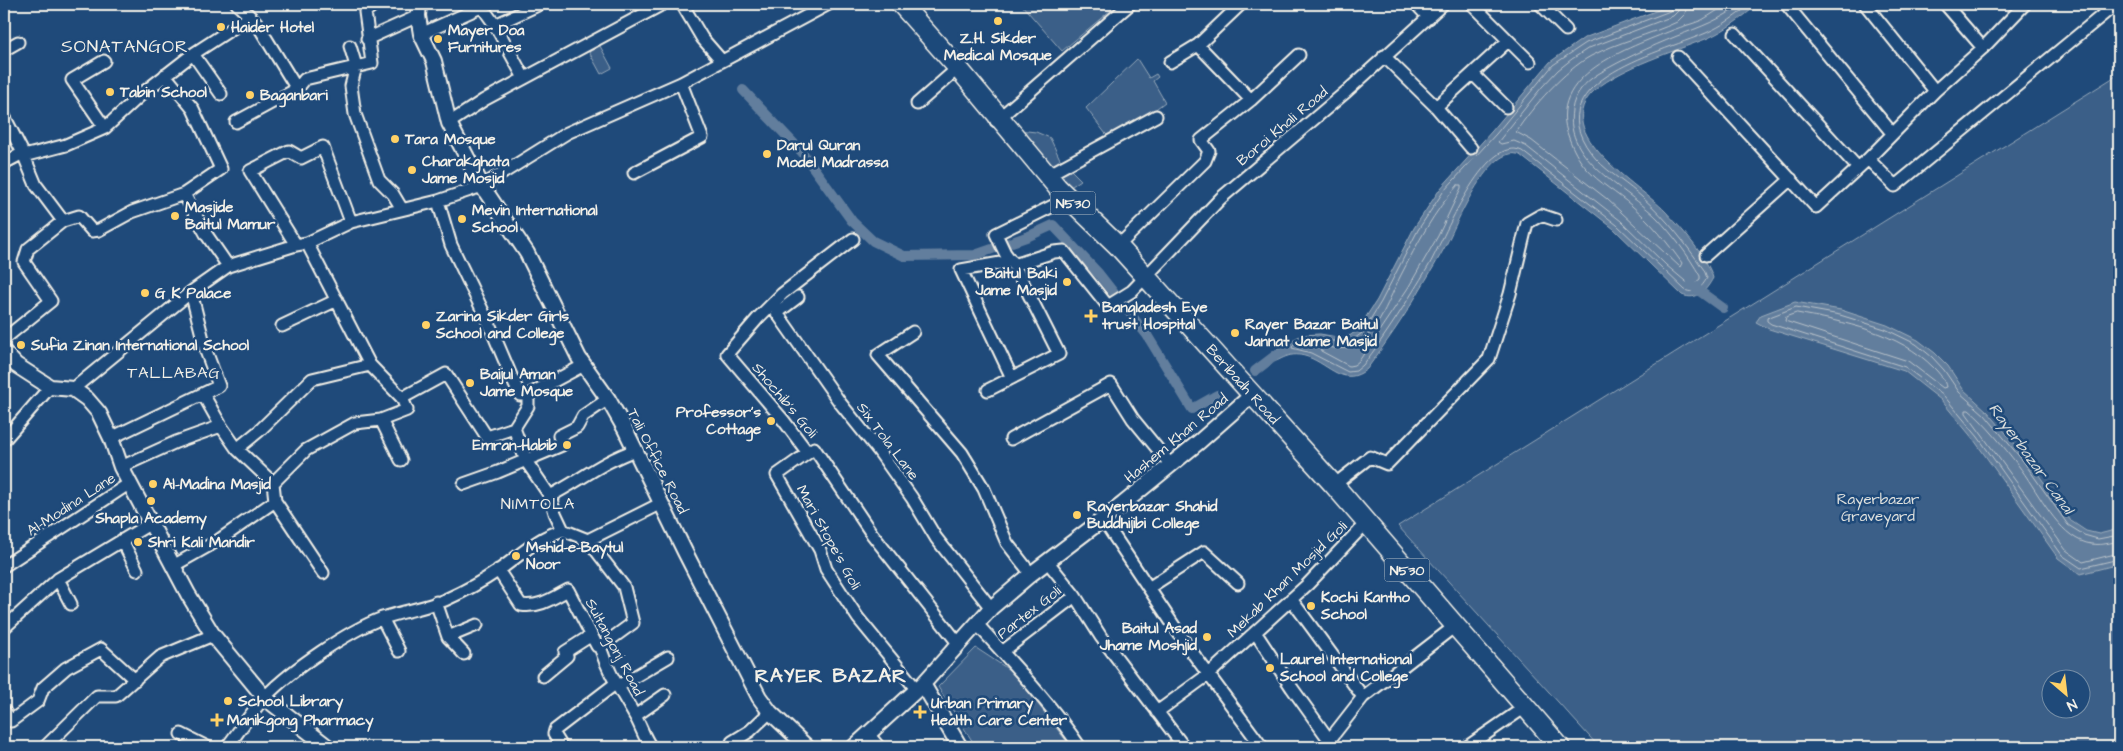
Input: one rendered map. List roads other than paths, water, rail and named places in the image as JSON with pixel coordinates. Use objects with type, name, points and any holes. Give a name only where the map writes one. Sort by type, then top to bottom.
[{"type":"highway","name":"Beribadh Road","points":[[901,4],[958,68],[997,120],[1069,198],[1118,246],[1334,485],[1560,747]]},
{"type":"street","points":[[238,4],[256,22],[298,89]]},
{"type":"street","points":[[236,122],[298,89],[305,79],[372,63],[367,39],[365,12],[375,4]]},
{"type":"street","points":[[495,25],[540,4]]},
{"type":"street","points":[[450,123],[484,100],[616,31],[663,4]]},
{"type":"street","points":[[682,4],[702,38],[722,61]]},
{"type":"street","points":[[72,389],[191,292],[228,266],[302,244],[351,222],[438,201],[482,186],[567,132],[681,83],[829,4]]},
{"type":"street","points":[[997,120],[1130,4]]},
{"type":"street","points":[[1170,62],[1198,46],[1241,4]]},
{"type":"street","points":[[1416,4],[1429,18]]},
{"type":"street","name":"Boroi Khali Road","points":[[1010,259],[1064,251],[1108,306],[1132,290],[1221,198],[1347,91],[1443,4]]},
{"type":"street","points":[[1472,4],[1530,62]]},
{"type":"street","points":[[1540,4],[1566,30]]},
{"type":"street","points":[[1786,4],[1892,134]]},
{"type":"street","points":[[1865,4],[1935,91]]},
{"type":"street","points":[[1945,4],[1983,48]]},
{"type":"street","points":[[1678,57],[1816,207],[1868,159],[1935,91],[1983,48],[2023,4]]},
{"type":"street","points":[[1868,159],[1895,186],[2116,4]]},
{"type":"street","points":[[421,34],[480,5],[495,25],[524,78]]},
{"type":"street","points":[[367,39],[419,10]]},
{"type":"street","name":"Tali Office Road","points":[[419,10],[421,34],[434,61],[450,123],[482,186],[527,253],[554,309],[584,364],[608,400],[636,450],[714,610],[759,697],[770,712],[807,747]]},
{"type":"street","points":[[4,163],[23,154],[66,145],[105,128],[144,92],[193,54],[250,17]]},
{"type":"street","points":[[1735,34],[1858,168]]},
{"type":"street","points":[[1436,107],[1508,40]]},
{"type":"street","points":[[4,50],[18,42]]},
{"type":"street","points":[[350,46],[356,66],[351,86],[354,114],[380,180],[393,194],[402,209]]},
{"type":"street","points":[[1198,46],[1251,100]]},
{"type":"street","points":[[193,54],[221,94]]},
{"type":"street","points":[[1118,246],[1205,161],[1209,151],[1201,140],[1251,100],[1299,55]]},
{"type":"street","points":[[1384,56],[1436,107],[1471,148]]},
{"type":"street","points":[[104,61],[72,80],[105,128]]},
{"type":"street","points":[[917,104],[958,68]]},
{"type":"street","points":[[1473,74],[1506,107]]},
{"type":"street","points":[[4,339],[51,301],[24,262],[28,249],[63,221],[79,216],[92,231],[99,230],[132,212],[184,194],[221,169],[193,110],[166,75]]},
{"type":"street","points":[[634,172],[702,137],[681,83]]},
{"type":"street","points":[[4,116],[36,185],[63,221]]},
{"type":"street","points":[[1047,175],[1156,116]]},
{"type":"street","points":[[273,483],[306,450],[355,423],[381,420],[408,410],[402,398],[370,365],[337,300],[302,244],[250,171],[289,151],[301,158],[323,146],[351,222]]},
{"type":"street","points":[[1706,255],[1791,180]]},
{"type":"street","points":[[184,194],[206,234],[228,266]]},
{"type":"street","points":[[988,390],[1059,354],[996,234],[1069,198]]},
{"type":"street","points":[[438,201],[451,245],[520,395],[528,395],[584,364]]},
{"type":"street","points":[[1334,485],[1370,457],[1387,464],[1489,359],[1510,294],[1527,222],[1541,214],[1556,220]]},
{"type":"street","name":"Shochib's Goli","points":[[853,238],[782,294],[726,354],[808,452],[814,448],[872,534],[958,643]]},
{"type":"street","points":[[1010,259],[961,270],[1012,378]]},
{"type":"street","points":[[111,438],[218,386],[206,351],[191,292]]},
{"type":"street","name":"Six Tola Lane","points":[[798,297],[778,312],[841,404],[878,450],[912,498],[936,538],[991,608]]},
{"type":"street","points":[[282,326],[337,300]]},
{"type":"street","points":[[913,332],[878,355],[962,453],[984,489],[1007,543],[1031,574]]},
{"type":"street","points":[[4,352],[16,365],[50,387],[72,389],[87,399],[99,413],[111,438],[121,467],[173,566],[213,635],[265,698],[328,747]]},
{"type":"street","points":[[237,449],[259,431],[312,379],[370,365]]},
{"type":"street","points":[[402,398],[446,374],[487,437],[514,428],[528,406],[528,395]]},
{"type":"street","points":[[1010,439],[1111,384],[1133,419],[1170,464]]},
{"type":"street","points":[[4,440],[50,387]]},
{"type":"street","points":[[203,394],[221,426],[237,449],[273,483],[275,501],[323,573]]},
{"type":"street","name":"Hashem Khan Road","points":[[854,747],[920,687],[991,608],[1047,561],[1128,500],[1200,441],[1252,395]]},
{"type":"street","points":[[464,484],[526,461],[562,445],[559,436],[577,427],[583,416],[608,400]]},
{"type":"street","points":[[381,420],[402,460]]},
{"type":"street","points":[[121,467],[176,442],[221,426]]},
{"type":"street","points":[[514,428],[526,461],[550,496],[563,530],[588,540],[624,587],[633,623],[600,647]]},
{"type":"street","points":[[550,496],[618,456],[636,450]]},
{"type":"street","name":"Mari Stope's Goli","points":[[808,452],[777,475],[820,550],[826,569],[858,618],[920,687]]},
{"type":"street","name":"Al-Modina Lane","points":[[4,566],[130,483]]},
{"type":"street","points":[[173,566],[219,540],[275,501]]},
{"type":"street","points":[[588,540],[662,503]]},
{"type":"street","points":[[1102,518],[1209,674],[1262,747]]},
{"type":"street","points":[[4,628],[58,579],[151,524]]},
{"type":"street","name":"Mekab Khan Mosjid Goli","points":[[1157,712],[1209,674],[1292,599],[1366,524]]},
{"type":"street","points":[[227,747],[265,698],[298,668],[358,630],[382,618],[445,600],[498,570],[537,541],[563,530]]},
{"type":"street","points":[[122,540],[137,570]]},
{"type":"street","points":[[1150,587],[1204,552],[1238,583]]},
{"type":"street","points":[[1047,561],[1074,596],[1101,637],[1184,747]]},
{"type":"street","name":"Sultangonj Road","points":[[498,570],[522,605],[531,606],[548,601],[568,590],[590,636],[596,646],[600,647],[606,667],[651,747]]},
{"type":"street","points":[[58,579],[71,604]]},
{"type":"street","name":"Partex Goli","points":[[1002,652],[1074,596]]},
{"type":"street","points":[[1292,599],[1363,698]]},
{"type":"street","points":[[436,602],[448,637],[464,654]]},
{"type":"street","points":[[382,618],[399,651]]},
{"type":"street","name":"Partex Goli","points":[[977,624],[1058,717],[1080,747]]},
{"type":"street","points":[[448,637],[477,625]]},
{"type":"street","points":[[1254,632],[1327,744],[1363,698],[1455,626]]},
{"type":"street","points":[[45,747],[97,696],[116,696],[160,657],[213,635]]},
{"type":"street","points":[[543,676],[567,656],[565,652],[590,636]]},
{"type":"street","points":[[7,716],[38,701],[43,688],[66,668],[101,649],[135,680]]},
{"type":"street","points":[[562,747],[554,734],[555,730],[616,685],[668,657]]},
{"type":"street","points":[[920,687],[960,747]]},
{"type":"street","points":[[635,716],[665,695]]},
{"type":"street","points":[[1467,747],[1525,707]]},
{"type":"street","points":[[735,747],[732,742],[750,731],[770,712]]},
{"type":"street","points":[[180,734],[207,747]]},
{"type":"street","points":[[868,734],[879,747]]},
{"type":"water","points":[[1674,4],[1758,4],[1715,35],[1634,67],[1607,81],[1595,90],[1583,106],[1582,123],[1590,140],[1603,157],[1665,211],[1700,252],[1713,278],[1704,291],[1692,297],[1682,295],[1614,229],[1520,155],[1509,154],[1497,160],[1476,187],[1444,249],[1412,303],[1367,369],[1359,374],[1344,376],[1308,357],[1300,355],[1288,356],[1267,362],[1279,347],[1302,335],[1320,334],[1343,338],[1351,335],[1358,329],[1377,300],[1414,228],[1440,189],[1550,62],[1584,38]]},
{"type":"water","points":[[1795,302],[1841,310],[1887,325],[1918,340],[1935,353],[1948,366],[1963,389],[1988,412],[2027,458],[2071,521],[2086,531],[2099,534],[2119,529],[2119,564],[2080,574],[2058,558],[1974,440],[1941,400],[1904,371],[1769,329],[1756,322],[1761,315]]},
{"type":"waterway","points":[[743,90],[802,152],[852,221],[873,241],[904,256],[975,255],[1029,236],[1053,225],[1099,274],[1147,335],[1192,409],[1217,395]]},
{"type":"waterway","points":[[1691,285],[1723,308]]},
{"type":"waterway","points":[[1255,371],[1276,355]]},
{"type":"place","name":"Z.H. Sikder Medical Mosque","points":[[998,21]]},
{"type":"place","name":"Haider Hotel","points":[[221,27]]},
{"type":"place","name":"Mayer Doa Furnitures","points":[[438,39]]},
{"type":"place","name":"Tabin School","points":[[110,92]]},
{"type":"place","name":"Baganbari","points":[[250,95]]},
{"type":"place","name":"Tara Mosque","points":[[395,139]]},
{"type":"place","name":"Darul Quran Model Madrassa","points":[[767,154]]},
{"type":"place","name":"Charakghata Jame Mosjid","points":[[412,170]]},
{"type":"place","name":"Masjide Baitul Mamur","points":[[175,216]]},
{"type":"place","name":"Mevin International School","points":[[462,219]]},
{"type":"place","name":"Baitul Baki Jame Masjid","points":[[1067,282]]},
{"type":"place","name":"G K Palace","points":[[145,293]]},
{"type":"place","name":"Bangladesh Eye trust Hospital","points":[[1091,316]]},
{"type":"place","name":"Zarina Sikder Girls School and College","points":[[426,325]]},
{"type":"place","name":"Rayer Bazar Baitul Jannat Jame Masjid","points":[[1235,333]]},
{"type":"place","name":"Sufia Zinan International School","points":[[21,345]]},
{"type":"place","name":"Baijul Aman Jame Mosque","points":[[470,383]]},
{"type":"place","name":"Professor's Cottage","points":[[771,421]]},
{"type":"place","name":"Emran-Habib","points":[[567,445]]},
{"type":"place","name":"Al-Madina Masjid","points":[[153,484]]},
{"type":"place","name":"Shapla Academy","points":[[151,501]]},
{"type":"place","name":"Rayerbazar Shahid Buddhijibi College","points":[[1077,515]]},
{"type":"place","name":"Shri Kali Mandir","points":[[138,542]]},
{"type":"place","name":"Mshid-e-Baytul Noor","points":[[516,556]]},
{"type":"place","name":"Kochi Kantho School","points":[[1311,606]]},
{"type":"place","name":"Baitul Asad Jhame Moshjid","points":[[1207,637]]},
{"type":"place","name":"Laurel International School and College","points":[[1270,668]]},
{"type":"place","name":"School Library","points":[[228,701]]},
{"type":"place","name":"Urban Primary Health Care Center","points":[[920,712]]},
{"type":"place","name":"Manikgong Pharmacy","points":[[217,720]]},
{"type":"district","name":"SONATANGOR","points":[[125,46]]},
{"type":"district","name":"TALLABAG","points":[[174,372]]},
{"type":"district","name":"NIMTOLA","points":[[538,503]]},
{"type":"district","name":"RAYER BAZAR","points":[[831,675]]},
{"type":"water label","name":"Rayerbazar Canal","points":[[2032,458]]},
{"type":"park label","name":"Rayerbazar Graveyard","points":[[1878,508]]}]
